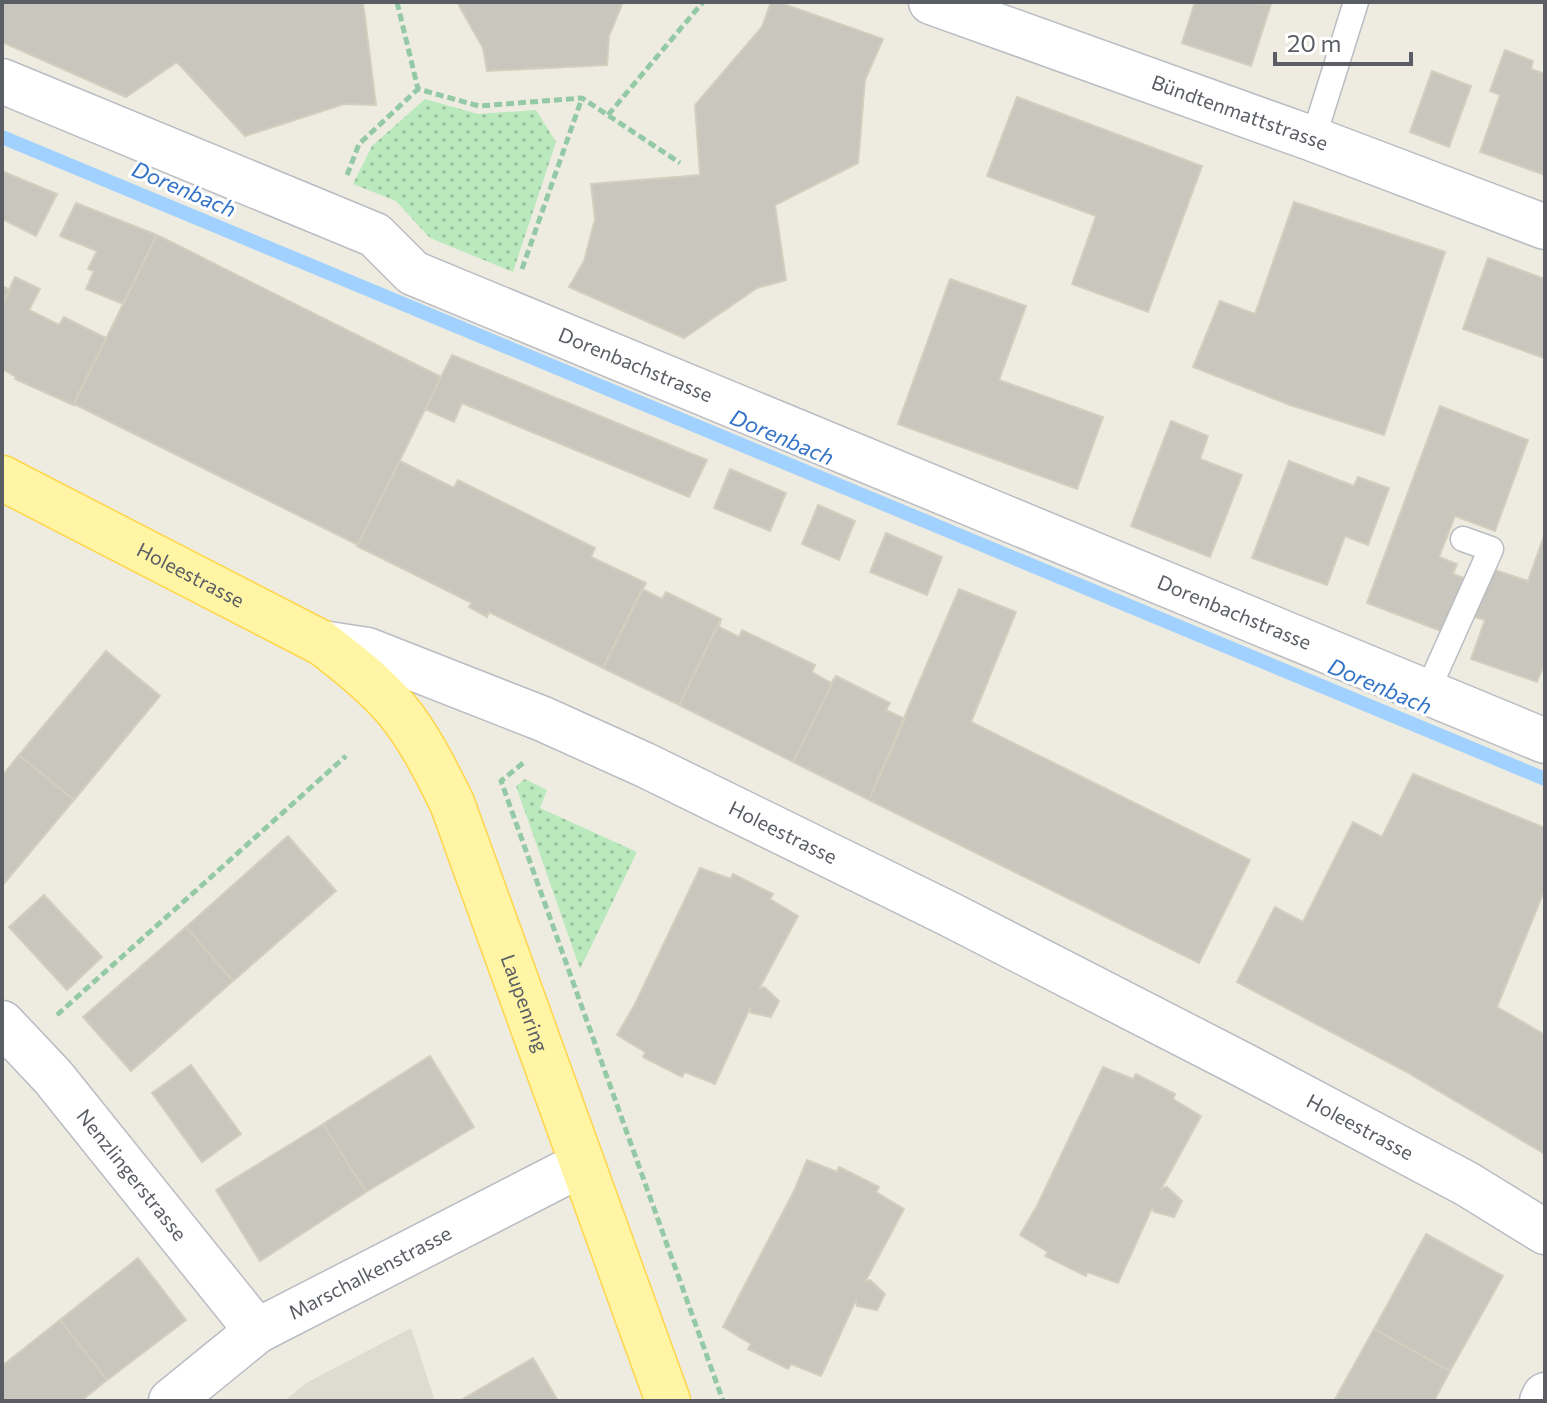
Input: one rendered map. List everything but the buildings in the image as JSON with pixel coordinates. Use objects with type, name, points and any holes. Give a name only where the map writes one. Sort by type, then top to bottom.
[{"type":"main road","name":"Holeestrasse","points":[[2,478],[322,643]]},
{"type":"main road","name":"Laupenring","points":[[322,643],[364,676],[398,712],[428,756],[452,803],[668,1401]]},
{"type":"street","name":"Bündtenmattstrasse","points":[[931,2],[1313,139],[1545,227]]},
{"type":"street","name":"Dorenbachstrasse","points":[[2,81],[375,235],[413,273],[1545,741]]},
{"type":"street","name":"Holeestrasse","points":[[322,643],[367,650],[543,719],[659,772],[949,914],[1241,1064],[1467,1184],[1545,1232]]},
{"type":"street","name":"Nenzlingerstrasse","points":[[13,1034],[53,1077],[257,1331]]},
{"type":"street","name":"Marschalkenstrasse","points":[[171,1401],[257,1331],[582,1164]]},
{"type":"street","points":[[1542,1401],[1545,1395]]},
{"type":"lane","points":[[1313,139],[1356,2]]},
{"type":"lane","points":[[1427,692],[1491,549],[1463,539]]},
{"type":"path","points":[[397,2],[418,89]]},
{"type":"path","points":[[608,115],[703,2]]},
{"type":"path","points":[[418,89],[479,106],[582,98],[680,163]]},
{"type":"path","points":[[329,217],[359,144],[418,89]]},
{"type":"path","points":[[507,311],[582,98]]},
{"type":"path","points":[[13,1034],[178,904],[346,756]]},
{"type":"path","points":[[523,763],[501,781],[723,1401]]},
{"type":"shaded area","points":[[411,1328],[435,1401],[284,1401],[308,1382]]},
{"type":"green space","points":[[425,99],[478,114],[536,110],[556,142],[513,272],[430,238],[396,201],[353,184],[372,146]]},
{"type":"green space","points":[[525,779],[547,790],[540,808],[637,852],[580,969],[516,786]]},
{"type":"waterway","name":"Dorenbach","points":[[2,137],[1545,779]]}]
